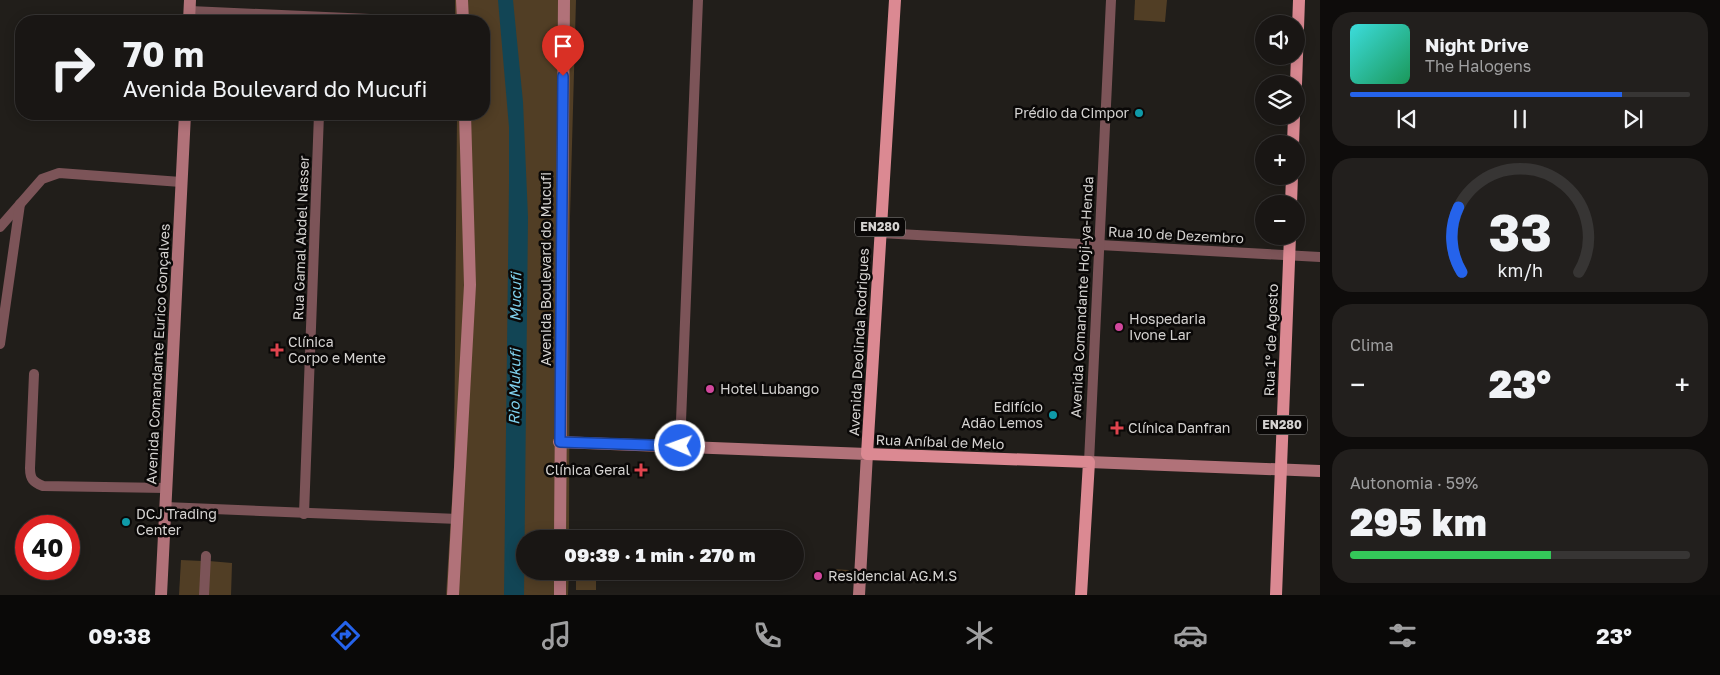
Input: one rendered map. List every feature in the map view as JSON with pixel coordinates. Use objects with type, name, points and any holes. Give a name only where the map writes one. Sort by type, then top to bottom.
[{"type":"main road","name":"Avenida Deolinda Rodrigues","points":[[867,454],[895,0]]},
{"type":"main road","points":[[1296,75],[1299,0]]},
{"type":"main road","name":"Rua 1º de Agosto","points":[[1276,595],[1290,245]]},
{"type":"main road","name":"Rua Aníbal de Melo","points":[[867,454],[1089,462]]},
{"type":"main road","name":"Avenida Comandante Hoji-ya-Henda","points":[[1081,595],[1089,462]]},
{"type":"street","points":[[462,0],[463,15]]},
{"type":"street","name":"Avenida Boulevard do Mucufi","points":[[560,530],[564,0]]},
{"type":"street","points":[[680,446],[698,0]]},
{"type":"street","name":"Avenida Comandante Hoji-ya-Henda","points":[[1089,462],[1111,0]]},
{"type":"street","points":[[190,11],[256,15]]},
{"type":"street","name":"Avenida Comandante Eurico Gonçalves","points":[[161,595],[185,120]]},
{"type":"street","name":"Rua Gamal Abdel Nasser","points":[[304,514],[319,120]]},
{"type":"street","points":[[453,595],[470,284],[466,120]]},
{"type":"street","points":[[0,227],[42,179],[59,173],[181,182]]},
{"type":"street","points":[[0,344],[20,202]]},
{"type":"street","name":"Rua 10 de Dezembro","points":[[880,233],[1320,257]]},
{"type":"street","points":[[34,374],[30,478],[35,483],[43,486],[166,488]]},
{"type":"street","name":"Rua Aníbal de Melo","points":[[560,442],[867,454]]},
{"type":"street","name":"Avenida Deolinda Rodrigues","points":[[859,595],[867,454]]},
{"type":"street","name":"Rua Aníbal de Melo","points":[[1089,462],[1320,471]]},
{"type":"street","points":[[165,507],[458,519]]},
{"type":"street","points":[[204,595],[206,556]]},
{"type":"street","points":[[560,580],[560,595]]},
{"type":"shaded area","points":[[455,0],[576,0],[570,217],[569,530],[516,530],[516,580],[569,580],[568,595],[446,595],[454,467],[457,120],[490,120],[490,15],[455,15]]},
{"type":"shaded area","points":[[1135,0],[1167,0],[1165,22],[1134,20]]},
{"type":"shaded area","points":[[181,560],[202,561],[200,595],[179,595]]},
{"type":"shaded area","points":[[209,561],[232,563],[231,595],[207,595]]},
{"type":"shaded area","points":[[831,569],[849,570],[849,582],[831,582]]},
{"type":"shaded area","points":[[576,580],[596,580],[596,590],[576,590]]},
{"type":"water","points":[[498,0],[513,0],[523,102],[528,217],[525,530],[516,530],[516,580],[524,580],[524,595],[504,595],[509,127]]},
{"type":"place","name":"Prédio da Cimpor","points":[[1139,113]]},
{"type":"place","name":"Hospedaria Ivone Lar","points":[[1119,327]]},
{"type":"place","name":"Clínica Corpo e Mente","points":[[277,350]]},
{"type":"place","name":"Hotel Lubango","points":[[710,389]]},
{"type":"place","name":"Edifício Adão Lemos","points":[[1053,415]]},
{"type":"place","name":"Clínica Danfran","points":[[1117,428]]},
{"type":"place","name":"Clínica Geral","points":[[641,470]]},
{"type":"place","name":"DCJ Trading Center","points":[[126,522]]},
{"type":"place","name":"Residencial AG.M.S","points":[[818,576]]},
{"type":"route","points":[[563,76],[560,442],[680,446]]},
{"type":"water label","name":"Mucufi","points":[[516,297]]},
{"type":"water label","name":"Rio Mukufi","points":[[515,387]]}]
